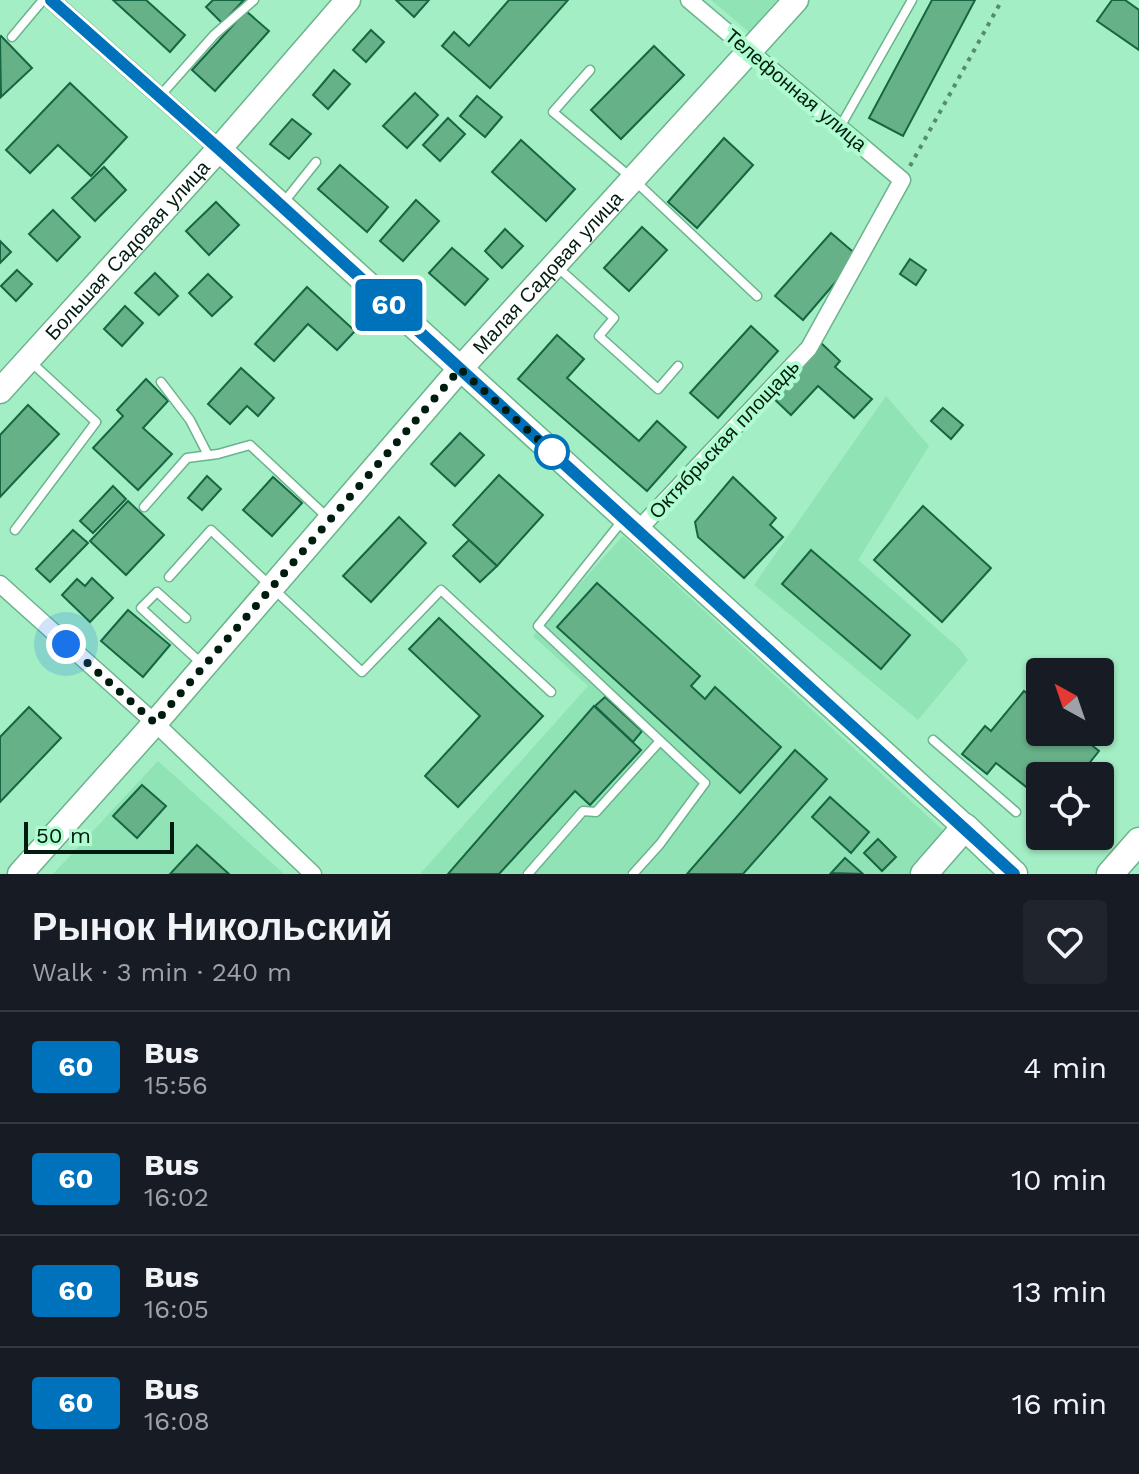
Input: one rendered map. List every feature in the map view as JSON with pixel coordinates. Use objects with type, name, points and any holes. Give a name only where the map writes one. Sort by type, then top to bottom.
[{"type":"main road","points":[[924,874],[965,827],[1014,874]]},
{"type":"main road","points":[[1110,874],[1139,841]]},
{"type":"street","points":[[51,0],[965,827]]},
{"type":"street","name":"Большая Садовая улица","points":[[0,391],[219,149],[348,0]]},
{"type":"street","name":"Телефонная улица","points":[[689,0],[902,180]]},
{"type":"street","name":"Малая Садовая улица","points":[[20,874],[155,723],[460,369],[796,0]]},
{"type":"street","name":"Октябрьская площадь","points":[[632,524],[809,348],[902,180]]},
{"type":"street","points":[[0,584],[155,723],[313,874]]},
{"type":"lane","points":[[12,37],[43,0]]},
{"type":"lane","points":[[160,96],[214,35],[254,0]]},
{"type":"lane","points":[[840,127],[912,0]]},
{"type":"lane","points":[[590,70],[553,112],[634,180],[757,296]]},
{"type":"lane","points":[[281,205],[316,162]]},
{"type":"lane","points":[[555,266],[614,318],[599,336],[658,389],[678,366]]},
{"type":"lane","points":[[15,530],[96,422],[28,359]]},
{"type":"lane","points":[[161,382],[190,420],[208,455]]},
{"type":"lane","points":[[144,507],[187,458],[250,445],[330,521]]},
{"type":"lane","points":[[632,524],[538,626],[705,783],[660,844],[633,874]]},
{"type":"lane","points":[[169,577],[211,530],[362,672],[441,590],[551,692]]},
{"type":"lane","points":[[186,618],[157,592],[141,608],[204,666]]},
{"type":"lane","points":[[933,740],[1016,812]]},
{"type":"lane","points":[[528,874],[583,811],[596,812],[660,741]]},
{"type":"path","points":[[902,180],[1002,0]]},
{"type":"shaded area","points":[[711,0],[777,0],[749,32]]},
{"type":"shaded area","points":[[886,396],[929,446],[858,560],[958,647],[968,660],[918,720],[754,585]]},
{"type":"shaded area","points":[[623,536],[948,835],[914,874],[420,874],[588,686],[533,636]]},
{"type":"shaded area","points":[[158,761],[284,874],[53,874]]},
{"type":"building","points":[[113,0],[146,0],[185,35],[170,52]]},
{"type":"building","points":[[213,0],[244,0],[222,23],[206,7]]},
{"type":"building","points":[[396,0],[429,0],[414,17]]},
{"type":"building","points":[[509,0],[568,0],[490,88],[442,46],[454,32],[469,46]]},
{"type":"building","points":[[932,0],[975,0],[903,136],[869,118]]},
{"type":"building","points":[[1112,0],[1125,0],[1139,10],[1139,50],[1097,21]]},
{"type":"building","points":[[246,11],[269,31],[215,91],[192,70]]},
{"type":"building","points":[[371,30],[384,42],[366,62],[353,50]]},
{"type":"building","points":[[0,37],[32,68],[1,97]]},
{"type":"building","points":[[654,46],[684,75],[621,139],[591,110]]},
{"type":"building","points":[[334,70],[350,84],[328,109],[313,95]]},
{"type":"building","points":[[70,83],[127,137],[91,176],[58,145],[30,173],[6,150]]},
{"type":"building","points":[[415,93],[438,115],[407,148],[383,126]]},
{"type":"building","points":[[477,96],[502,117],[485,137],[460,116]]},
{"type":"building","points":[[448,118],[465,134],[440,161],[423,145]]},
{"type":"building","points":[[292,119],[311,134],[289,159],[270,144]]},
{"type":"building","points":[[724,138],[753,165],[697,228],[668,202]]},
{"type":"building","points":[[521,140],[575,189],[546,221],[492,172]]},
{"type":"building","points":[[340,165],[388,207],[367,232],[318,189]]},
{"type":"building","points":[[104,167],[126,190],[95,221],[72,198]]},
{"type":"building","points":[[416,200],[439,221],[403,261],[380,241]]},
{"type":"building","points":[[216,202],[239,225],[209,255],[186,231]]},
{"type":"building","points":[[53,210],[80,237],[57,261],[29,234]]},
{"type":"building","points":[[642,227],[667,250],[629,291],[604,268]]},
{"type":"building","points":[[505,229],[523,246],[502,268],[485,251]]},
{"type":"building","points":[[831,233],[858,256],[803,320],[775,296]]},
{"type":"building","points":[[0,241],[11,252],[0,263]]},
{"type":"building","points":[[452,248],[488,279],[465,305],[429,273]]},
{"type":"building","points":[[910,259],[926,270],[916,285],[900,274]]},
{"type":"building","points":[[17,270],[32,284],[16,301],[1,286]]},
{"type":"building","points":[[155,273],[178,296],[159,315],[135,293]]},
{"type":"building","points":[[208,274],[232,297],[212,316],[189,293]]},
{"type":"building","points":[[307,287],[355,331],[337,350],[308,324],[274,361],[255,344]]},
{"type":"building","points":[[125,306],[143,323],[122,346],[104,329]]},
{"type":"building","points":[[751,326],[778,351],[718,418],[690,393]]},
{"type":"building","points":[[557,335],[584,359],[567,378],[639,441],[657,421],[686,447],[647,491],[518,379]]},
{"type":"building","points":[[820,342],[840,361],[835,367],[872,399],[854,418],[818,386],[791,415],[771,396]]},
{"type":"building","points":[[241,368],[274,398],[258,416],[247,406],[230,424],[208,404]]},
{"type":"building","points":[[146,379],[168,401],[143,428],[172,454],[138,490],[93,448],[123,416],[117,410]]},
{"type":"building","points":[[28,405],[59,434],[0,497],[0,435]]},
{"type":"building","points":[[943,408],[963,425],[951,439],[931,421]]},
{"type":"building","points":[[460,433],[484,455],[455,486],[431,464]]},
{"type":"building","points":[[499,475],[543,515],[497,566],[453,525]]},
{"type":"building","points":[[207,476],[221,489],[202,510],[188,498]]},
{"type":"building","points":[[273,477],[302,503],[272,536],[243,510]]},
{"type":"building","points":[[733,477],[776,518],[770,525],[783,537],[744,578],[698,537],[695,522]]},
{"type":"building","points":[[113,486],[126,499],[93,533],[80,521]]},
{"type":"building","points":[[128,501],[164,535],[126,575],[90,541]]},
{"type":"building","points":[[923,506],[991,568],[942,622],[874,560]]},
{"type":"building","points":[[399,517],[426,543],[371,602],[343,576]]},
{"type":"building","points":[[73,530],[88,543],[50,582],[36,569]]},
{"type":"building","points":[[469,540],[497,566],[480,582],[453,556]]},
{"type":"building","points":[[811,550],[910,635],[881,669],[782,584]]},
{"type":"building","points":[[92,578],[113,598],[90,622],[62,595],[77,579],[85,586]]},
{"type":"building","points":[[597,583],[700,676],[691,686],[705,699],[715,687],[781,747],[740,793],[557,627]]},
{"type":"building","points":[[128,610],[170,645],[143,677],[101,641]]},
{"type":"building","points":[[439,618],[543,716],[458,807],[425,776],[480,716],[409,649]]},
{"type":"building","points":[[1024,691],[1026,746],[1093,746],[1099,751],[1090,762],[1026,762],[1026,787],[996,763],[987,774],[962,754],[985,726],[991,731]]},
{"type":"building","points":[[605,697],[642,731],[633,742],[595,706]]},
{"type":"building","points":[[594,706],[641,750],[590,805],[575,791],[499,874],[448,874]]},
{"type":"building","points":[[29,707],[61,738],[0,802],[0,737]]},
{"type":"building","points":[[795,750],[827,779],[743,874],[687,874]]},
{"type":"building","points":[[142,785],[166,806],[137,838],[113,816]]},
{"type":"building","points":[[830,797],[869,832],[851,853],[812,817]]},
{"type":"building","points":[[878,839],[896,857],[882,871],[864,853]]},
{"type":"building","points":[[197,845],[229,874],[170,874]]},
{"type":"building","points":[[845,858],[863,874],[831,873]]},
{"type":"bus line","name":"60","points":[[51,0],[219,149],[1014,874]]},
{"type":"route","points":[[66,644],[155,723],[460,369],[552,452]]}]
